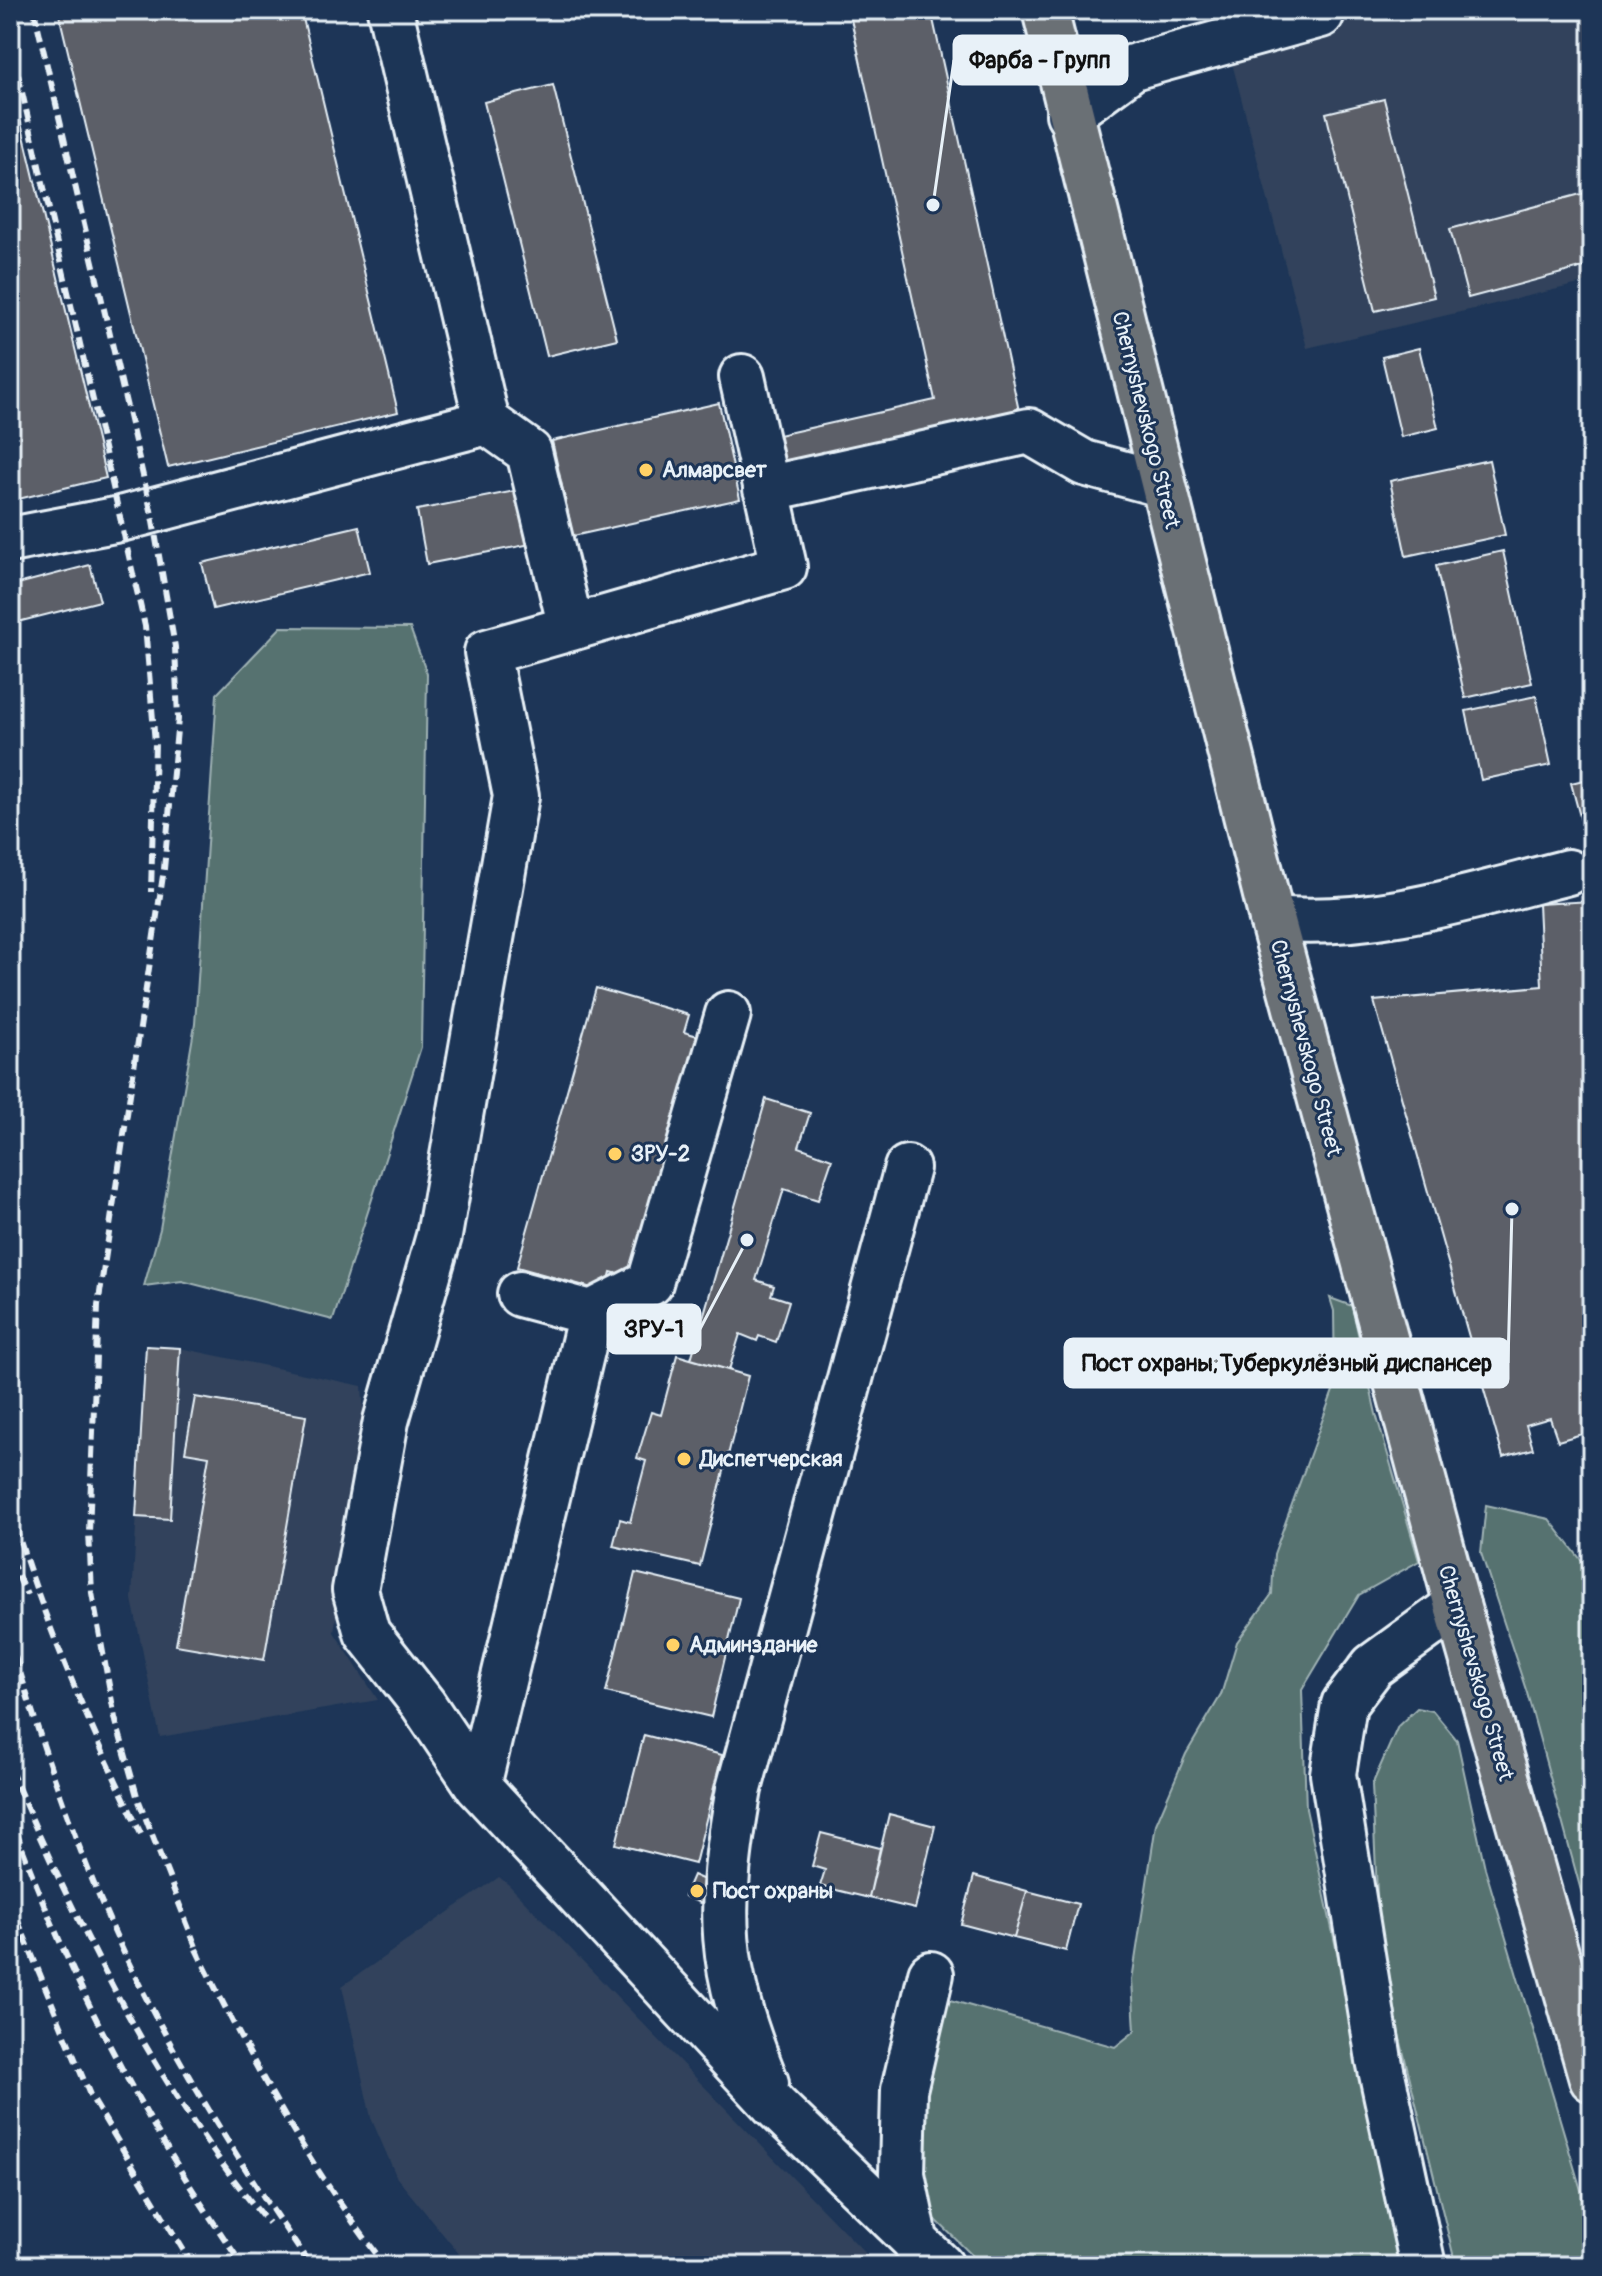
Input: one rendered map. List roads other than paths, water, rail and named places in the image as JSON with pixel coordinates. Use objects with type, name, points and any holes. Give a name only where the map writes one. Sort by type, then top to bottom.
[{"type":"main road","name":"Chernyshevskogo Street","points":[[1045,10],[1272,919],[1457,1605],[1592,2079]]},
{"type":"street","points":[[390,10],[487,422],[529,452],[571,628]]},
{"type":"street","points":[[1069,114],[1133,67],[1321,15]]},
{"type":"street","points":[[742,377],[784,567],[487,652],[516,796],[439,1236],[386,1421],[355,1590],[367,1633],[423,1704],[478,1786],[775,2106],[929,2255]]},
{"type":"street","points":[[10,540],[120,519],[487,422]]},
{"type":"street","points":[[766,489],[1029,431],[1084,463],[1161,484]]},
{"type":"street","points":[[1272,919],[1352,919],[1425,909],[1568,872]]},
{"type":"street","points":[[520,1294],[591,1313],[650,1283],[728,1014]]},
{"type":"street","points":[[775,2106],[731,1984],[723,1920],[725,1867],[739,1789],[907,1168]]},
{"type":"street","points":[[478,1786],[591,1313]]},
{"type":"street","points":[[1423,2266],[1379,2060],[1333,1774],[1344,1704],[1373,1666],[1457,1605]]},
{"type":"street","points":[[929,2255],[902,2174],[904,2090],[931,1974]]},
{"type":"railway","points":[[34,10],[151,510],[175,647],[178,719],[164,869],[98,1306],[89,1532],[92,1593],[115,1718],[137,1796],[200,1957]]},
{"type":"railway","points":[[10,40],[145,626],[155,743],[151,892]]},
{"type":"railway","points":[[10,1508],[37,1592],[69,1673],[141,1834]]},
{"type":"railway","points":[[10,1559],[27,1595]]},
{"type":"railway","points":[[10,1639],[61,1798],[124,1953],[165,2034],[211,2113],[311,2266]]},
{"type":"railway","points":[[10,1769],[93,1948],[155,2062],[227,2171],[268,2223]]},
{"type":"railway","points":[[10,1814],[56,1933],[111,2048],[174,2159],[243,2266]]},
{"type":"railway","points":[[10,1902],[90,2095],[193,2266]]},
{"type":"railway","points":[[196,1949],[283,2113],[332,2191],[386,2266]]},
{"type":"place","name":"Фарба - Групп","points":[[933,205]]},
{"type":"place","name":"Алмарсвет","points":[[646,470]]},
{"type":"place","name":"ЗРУ-2","points":[[615,1154]]},
{"type":"place","name":"Пост охраны;Туберкулёзный диспансер","points":[[1512,1209]]},
{"type":"place","name":"ЗРУ-1","points":[[747,1240]]},
{"type":"place","name":"Диспетчерская","points":[[684,1459]]},
{"type":"place","name":"Админздание","points":[[673,1645]]},
{"type":"place","name":"Пост охраны","points":[[697,1891]]}]
